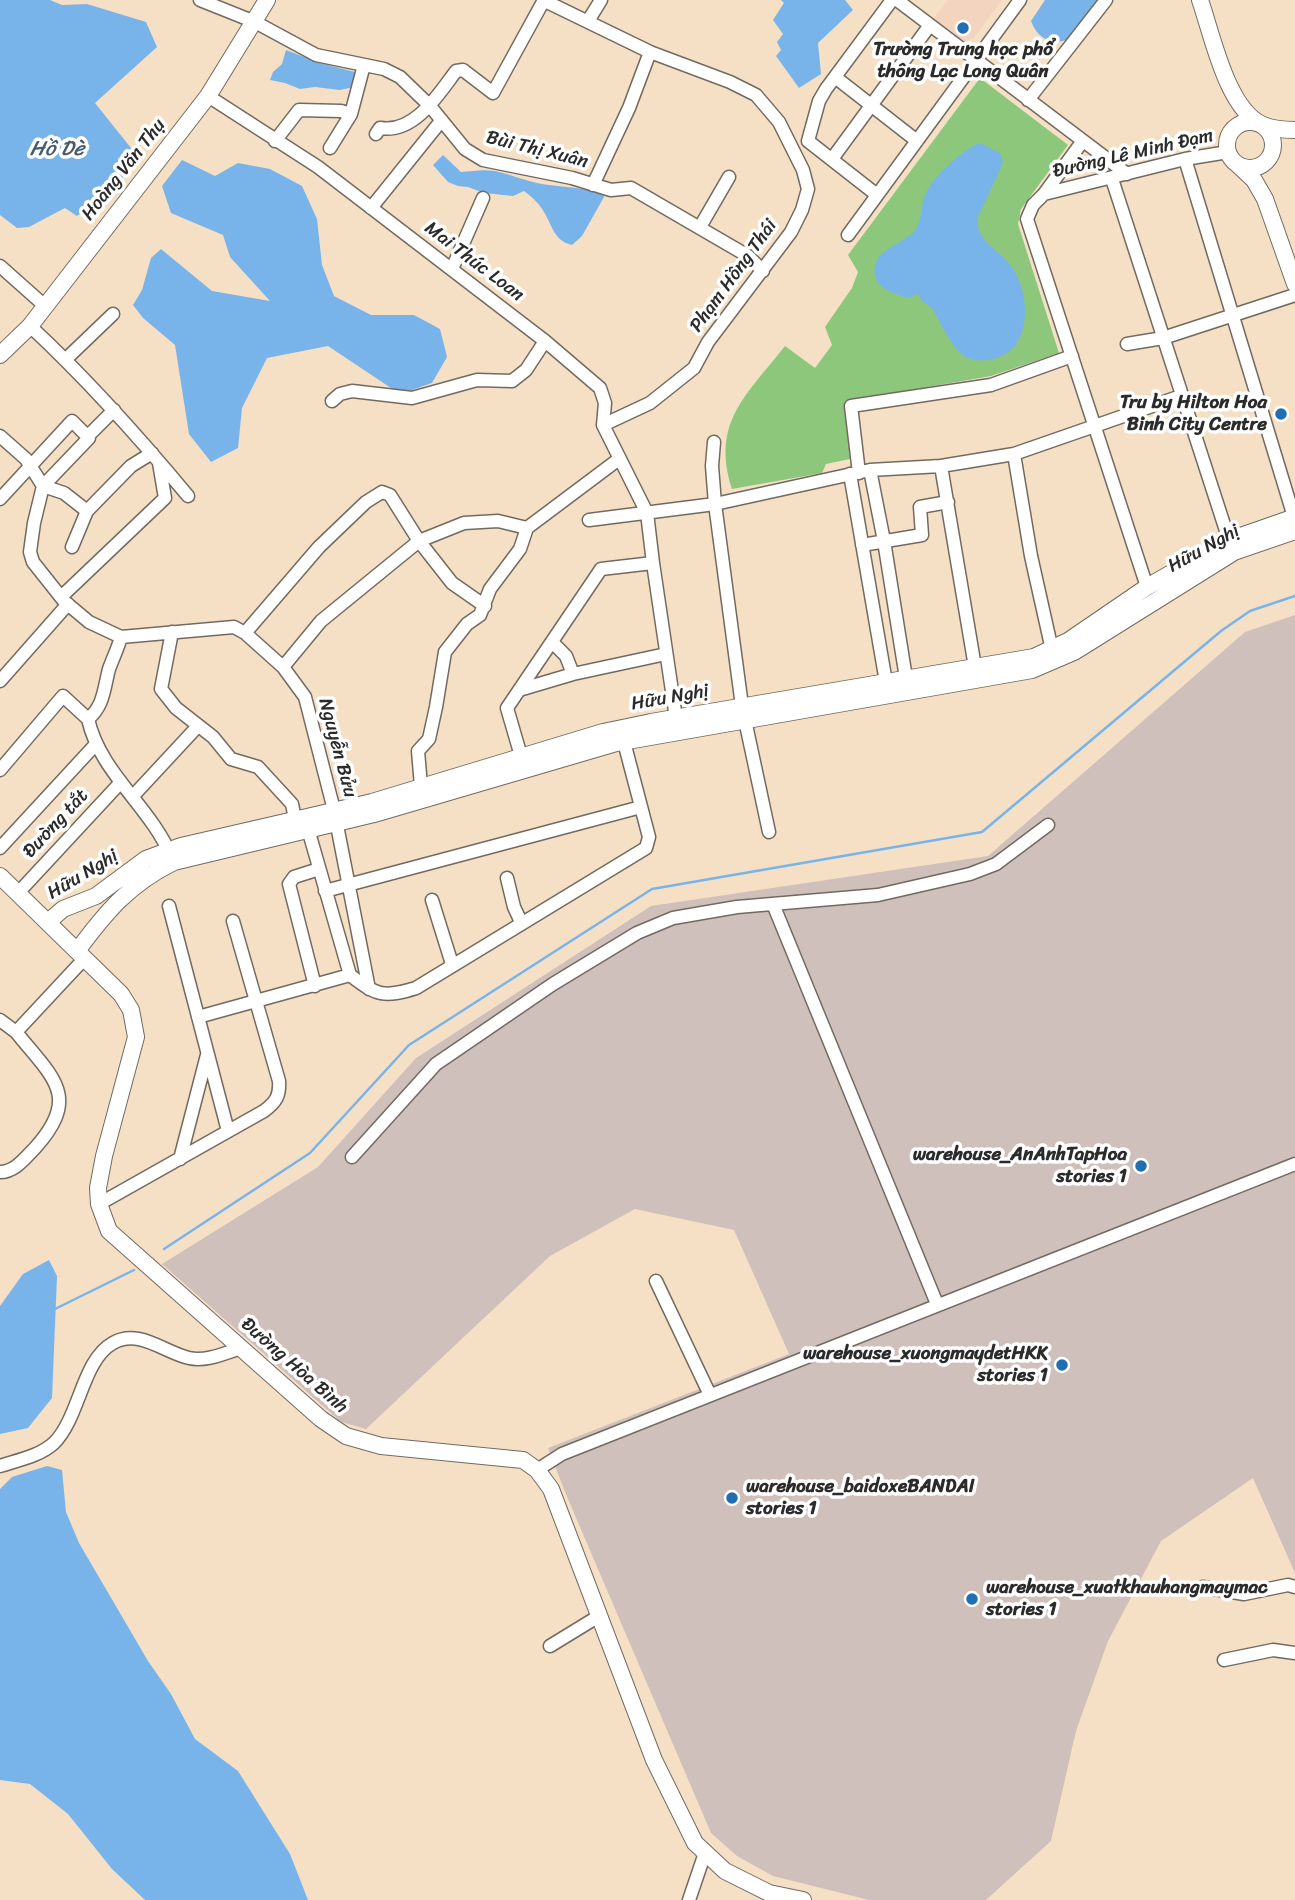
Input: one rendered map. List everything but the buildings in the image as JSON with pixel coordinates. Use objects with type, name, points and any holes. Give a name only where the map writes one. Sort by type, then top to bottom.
[{"type":"main road","name":"Hoàng Văn Thụ","points":[[0,355],[30,326],[208,96],[267,0]]},
{"type":"main road","points":[[1200,0],[1230,89],[1244,111],[1271,135],[1273,142],[1264,177],[1265,199]]},
{"type":"main road","points":[[1230,89],[1231,151],[1265,199],[1295,284]]},
{"type":"main road","points":[[1231,151],[1239,125],[1246,122],[1281,130],[1295,130]]},
{"type":"main road","points":[[1231,151],[1251,168],[1259,167],[1295,137]]},
{"type":"main road","name":"Hữu Nghị","points":[[335,816],[421,786],[603,732],[653,729],[891,688],[1032,670],[1074,652],[1229,540],[1295,522]]},
{"type":"main road","name":"Hữu Nghị","points":[[891,688],[906,678],[1034,657],[1052,650],[1147,587],[1295,522]]},
{"type":"main road","name":"Hữu Nghị","points":[[48,922],[63,909],[96,896],[146,859],[172,856],[624,742],[676,718],[744,713]]},
{"type":"main road","name":"Hữu Nghị","points":[[81,955],[108,910],[172,856]]},
{"type":"main road","name":"Đường Hòa Bình","points":[[0,876],[121,994],[131,1010],[136,1037],[98,1188],[99,1204],[109,1231],[321,1419],[346,1436],[381,1446],[523,1460],[537,1470]]},
{"type":"main road","points":[[537,1470],[551,1489],[654,1760],[695,1843],[725,1871],[769,1893],[803,1900]]},
{"type":"street","name":"Bùi Thị Xuân","points":[[200,0],[255,22],[316,55],[384,69],[400,77],[465,149],[483,160],[611,190],[631,188],[748,256],[763,271]]},
{"type":"street","points":[[376,134],[380,128],[391,130],[405,124],[429,106],[456,71],[463,71],[493,93],[543,0]]},
{"type":"street","name":"Phạm Hồng Thái","points":[[543,0],[650,52],[730,82],[756,95],[779,122],[792,146],[808,189],[802,210],[791,232],[708,342],[694,368],[650,403],[603,425]]},
{"type":"street","points":[[588,21],[601,0]]},
{"type":"street","points":[[808,141],[820,101],[835,77],[895,0],[1127,174]]},
{"type":"street","points":[[848,235],[1020,0]]},
{"type":"street","points":[[1028,100],[1106,0]]},
{"type":"street","points":[[832,159],[930,25]]},
{"type":"street","points":[[593,185],[629,108],[650,52]]},
{"type":"street","points":[[330,148],[351,114],[364,65]]},
{"type":"street","points":[[835,77],[917,141]]},
{"type":"street","name":"Mai Thúc Loan","points":[[208,96],[318,167],[545,341],[600,388],[605,403],[603,425],[647,513]]},
{"type":"street","points":[[275,141],[299,110],[341,111],[351,114]]},
{"type":"street","points":[[372,208],[441,121]]},
{"type":"street","points":[[792,146],[808,141]]},
{"type":"street","points":[[808,141],[877,195]]},
{"type":"street","points":[[1044,194],[1082,142]]},
{"type":"street","name":"Đường Lê Minh Đạm","points":[[1147,587],[1027,219],[1033,205],[1044,194],[1185,159],[1231,151]]},
{"type":"street","points":[[1185,159],[1295,522]]},
{"type":"street","points":[[700,227],[729,177]]},
{"type":"street","points":[[1112,179],[1229,540]]},
{"type":"street","points":[[452,269],[483,198]]},
{"type":"street","points":[[0,266],[45,306]]},
{"type":"street","points":[[1127,344],[1163,338],[1295,295]]},
{"type":"street","points":[[66,359],[113,314]]},
{"type":"street","points":[[30,326],[66,359],[114,410],[188,496]]},
{"type":"street","points":[[332,401],[340,394],[352,391],[412,398],[477,380],[512,382],[526,370],[545,341]]},
{"type":"street","points":[[891,688],[862,545],[860,473],[851,406],[991,385],[1072,356]]},
{"type":"street","points":[[589,520],[715,504],[860,473],[941,466],[1014,454],[1181,396]]},
{"type":"street","points":[[114,410],[43,486],[30,552],[33,562],[65,600],[89,622],[121,637],[226,627],[234,627],[245,633],[319,547],[379,493],[385,492],[390,495],[419,541],[452,583],[485,606]]},
{"type":"street","points":[[0,499],[72,421],[88,437]]},
{"type":"street","points":[[0,436],[31,466],[43,486],[64,493],[87,510]]},
{"type":"street","points":[[714,442],[712,467],[715,504],[744,713],[769,832]]},
{"type":"street","points":[[1014,454],[1031,556],[1052,650]]},
{"type":"street","points":[[72,547],[87,510],[131,466],[156,457]]},
{"type":"street","points":[[0,681],[65,600],[164,498],[156,457]]},
{"type":"street","points":[[421,786],[418,751],[429,739],[444,652],[467,624],[480,615],[489,589],[520,549],[527,528],[619,459]]},
{"type":"street","points":[[941,466],[975,667]]},
{"type":"street","points":[[860,473],[884,541],[906,678]]},
{"type":"street","points":[[862,545],[922,535],[920,507],[948,502]]},
{"type":"street","points":[[647,513],[676,718]]},
{"type":"street","points":[[283,667],[321,621],[419,541],[464,523],[498,521],[527,528]]},
{"type":"street","points":[[521,756],[507,708],[601,569],[653,563]]},
{"type":"street","points":[[875,617],[895,614]]},
{"type":"street","points":[[172,632],[161,689],[176,708],[213,737],[231,759],[258,767],[292,804],[318,869],[351,975],[381,995],[395,995],[416,988],[646,848],[649,837],[624,742]]},
{"type":"street","name":"Nguyễn Bửu","points":[[245,633],[283,667],[305,697],[335,816],[369,989]]},
{"type":"street","points":[[88,719],[96,713],[105,693],[109,670],[121,637]]},
{"type":"street","points":[[552,642],[566,656],[573,674]]},
{"type":"street","points":[[519,690],[573,674],[666,654]]},
{"type":"street","points":[[0,771],[63,696],[88,719],[96,744],[109,768],[133,796],[172,856]]},
{"type":"street","points":[[133,796],[198,726]]},
{"type":"street","points":[[0,848],[96,744]]},
{"type":"street","name":"Đường tắt","points":[[18,893],[121,782]]},
{"type":"street","points":[[324,891],[640,807]]},
{"type":"street","points":[[352,1157],[436,1064],[571,973],[637,933],[673,918],[737,907],[878,895],[970,874],[996,864],[1048,825]]},
{"type":"street","points":[[314,986],[289,884],[295,877],[318,869]]},
{"type":"street","points":[[507,878],[514,907],[521,922]]},
{"type":"street","points":[[432,900],[452,964]]},
{"type":"street","points":[[773,904],[937,1304]]},
{"type":"street","points":[[169,906],[228,1131]]},
{"type":"street","points":[[99,1204],[273,1105],[280,1091],[233,921]]},
{"type":"street","points":[[16,1032],[81,955]]},
{"type":"street","points":[[198,1017],[351,975]]},
{"type":"street","points":[[0,1020],[16,1032],[56,1084],[60,1106],[56,1121],[40,1142],[10,1171],[0,1172]]},
{"type":"street","points":[[180,1159],[208,1054]]},
{"type":"street","points":[[537,1470],[562,1454],[1295,1164]]},
{"type":"street","points":[[656,1281],[710,1395]]},
{"type":"street","points":[[0,1466],[41,1452],[54,1443],[65,1428],[98,1356],[112,1343],[125,1338],[138,1339],[189,1358],[204,1360],[241,1348]]},
{"type":"street","points":[[1203,1587],[1244,1594],[1288,1585],[1295,1587]]},
{"type":"street","points":[[550,1646],[599,1616]]},
{"type":"street","points":[[1224,1660],[1273,1650],[1295,1653]]},
{"type":"street","points":[[689,1900],[705,1853]]},
{"type":"shaded area","name":"Trường Trung học phổ thông Lạc Long Quân","points":[[948,0],[1002,0],[974,38],[963,42],[933,19]]},
{"type":"shaded area","points":[[1295,615],[1295,1573],[1253,1478],[1161,1541],[1108,1641],[1076,1731],[1051,1841],[986,1900],[869,1900],[773,1876],[737,1856],[711,1833],[548,1448],[789,1354],[734,1230],[635,1209],[550,1256],[366,1429],[341,1422],[162,1264],[318,1167],[416,1058],[651,906],[988,856],[1245,632]]},
{"type":"green space","points":[[980,78],[1068,145],[1021,209],[1018,224],[1059,353],[991,376],[847,401],[850,459],[826,464],[822,473],[732,489],[726,445],[729,427],[736,411],[785,346],[815,368],[832,345],[825,327],[852,288],[858,272],[848,255]]},
{"type":"water","name":"Hồ Dè","points":[[0,0],[50,0],[62,5],[87,4],[146,22],[157,47],[95,103],[135,153],[119,184],[77,216],[65,208],[29,227],[17,228],[0,215]]},
{"type":"water","points":[[781,0],[845,0],[853,10],[818,43],[821,74],[799,88],[776,56],[781,50],[777,42],[783,34],[773,20],[784,3]]},
{"type":"water","points":[[1045,0],[1099,0],[1069,39],[1056,42],[1041,36],[1031,21]]},
{"type":"water","points":[[286,50],[355,72],[359,76],[354,87],[340,90],[315,87],[300,89],[270,80],[273,72],[282,64]]},
{"type":"water","points":[[980,143],[1000,153],[1003,163],[977,219],[979,228],[985,241],[1011,266],[1021,285],[1025,307],[1023,329],[1014,347],[990,360],[974,360],[960,353],[931,307],[923,302],[918,294],[908,298],[893,293],[879,284],[875,275],[878,258],[907,238],[918,225],[924,197],[935,179],[958,157]]},
{"type":"water","points":[[443,155],[461,172],[495,171],[542,184],[596,192],[604,197],[582,236],[572,245],[557,236],[540,206],[524,191],[513,196],[484,193],[448,182],[433,165]]},
{"type":"water","points":[[182,160],[215,176],[238,163],[270,169],[302,186],[317,219],[322,265],[334,296],[371,315],[414,315],[440,329],[447,357],[432,383],[400,394],[328,346],[267,358],[242,408],[238,448],[211,462],[189,434],[175,345],[143,318],[133,305],[142,290],[151,258],[161,249],[212,291],[270,301],[230,257],[223,235],[171,213],[162,186]]},
{"type":"water","points":[[49,1260],[57,1276],[52,1398],[28,1428],[0,1434],[0,1306],[23,1274]]},
{"type":"water","points":[[47,1466],[62,1470],[66,1512],[79,1543],[148,1661],[171,1694],[195,1739],[238,1771],[290,1854],[308,1900],[145,1900],[112,1869],[68,1814],[30,1784],[0,1780],[0,1489],[12,1477]]},
{"type":"waterway","points":[[164,1249],[310,1153],[409,1045],[652,889],[982,832],[1221,631],[1250,611],[1295,596]]},
{"type":"waterway","points":[[55,1309],[134,1270]]},
{"type":"place","name":"Trường Trung học phổ thông Lạc Long Quân","points":[[963,28]]},
{"type":"place","name":"Tru by Hilton Hoa Binh City Centre","points":[[1281,414]]},
{"type":"place","name":"warehouse_AnAnhTapHoa stories 1","points":[[1141,1166]]},
{"type":"place","name":"warehouse_xuongmaydetHKK stories 1","points":[[1062,1365]]},
{"type":"place","name":"warehouse_baidoxeBANDAI stories 1","points":[[732,1498]]},
{"type":"place","name":"warehouse_xuatkhauhangmaymac stories 1","points":[[972,1599]]}]
